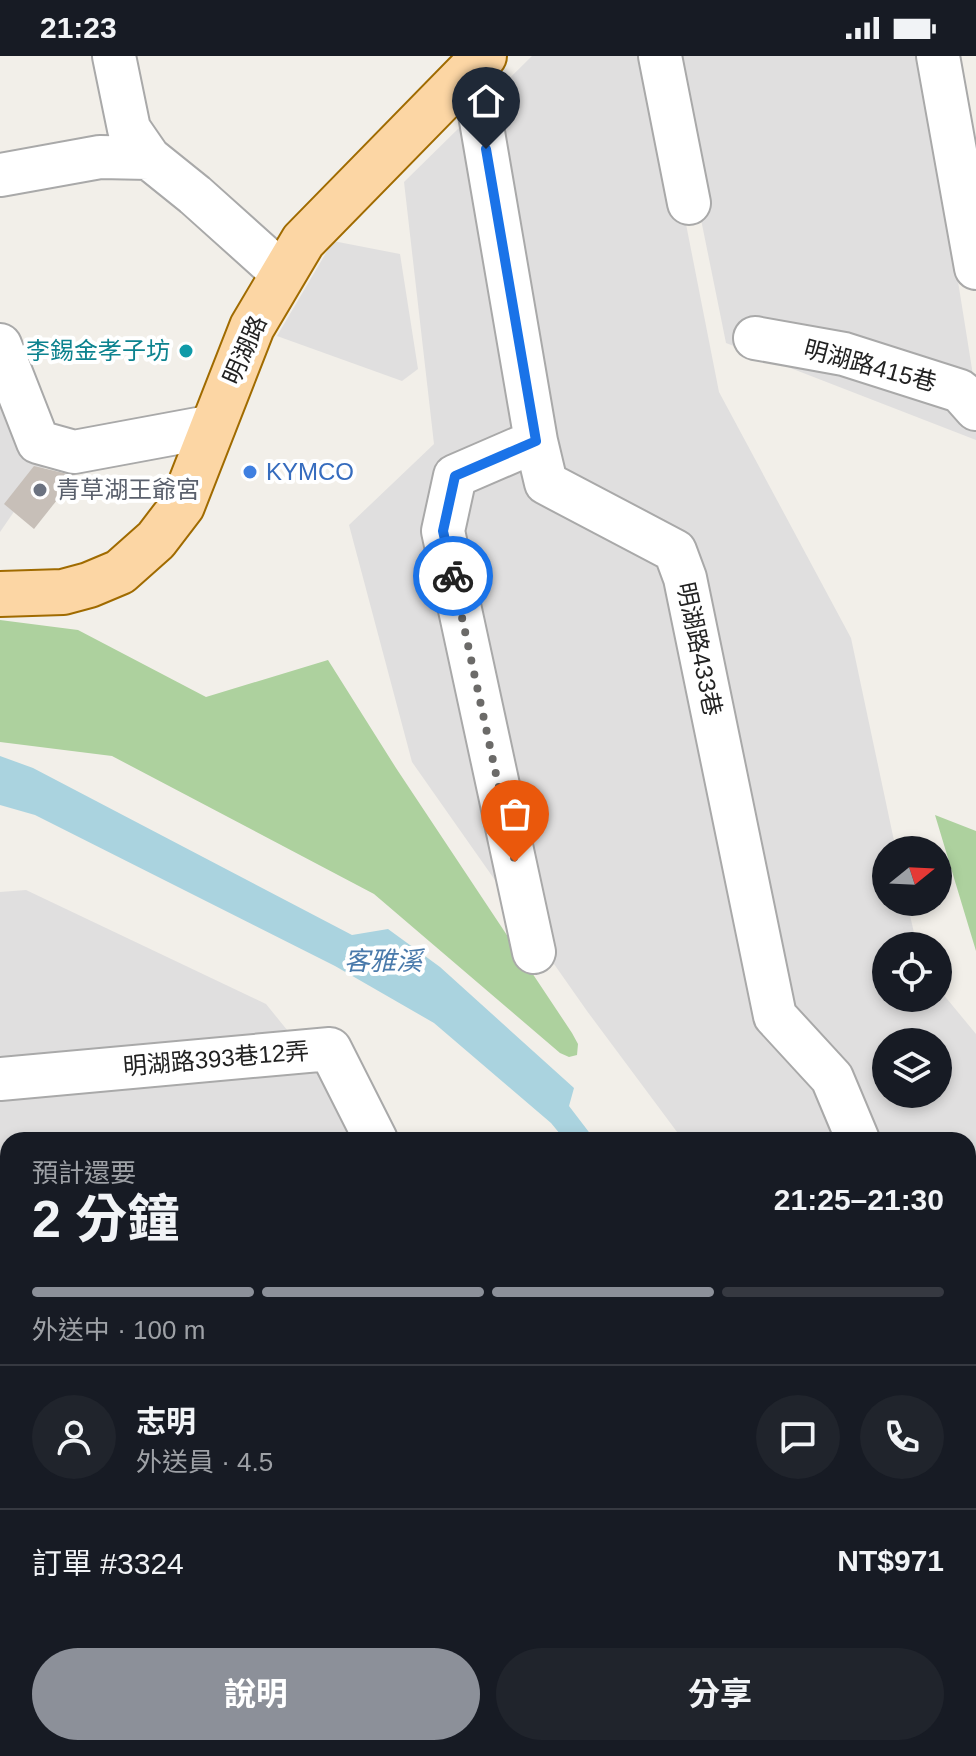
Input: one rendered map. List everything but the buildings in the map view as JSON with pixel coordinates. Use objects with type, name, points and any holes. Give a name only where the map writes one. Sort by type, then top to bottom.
[{"type":"main road","name":"明湖路","points":[[0,594],[63,592],[89,585],[120,572],[144,553],[182,506],[252,327],[303,241],[478,62]]},
{"type":"lane","points":[[114,56],[129,129],[149,158],[283,274]]},
{"type":"lane","points":[[660,56],[689,203]]},
{"type":"lane","points":[[938,56],[976,268]]},
{"type":"lane","name":"明湖路433巷","points":[[478,62],[536,441],[546,483],[675,551],[685,578],[775,1016],[832,1078],[855,1132]]},
{"type":"lane","points":[[0,175],[100,157],[149,158]]},
{"type":"lane","name":"明湖路415巷","points":[[755,338],[844,354],[960,391],[976,409]]},
{"type":"lane","points":[[0,345],[38,442],[74,452],[214,426]]},
{"type":"lane","points":[[534,952],[443,531],[455,476],[536,441]]},
{"type":"lane","name":"明湖路393巷12弄","points":[[0,1079],[330,1049],[372,1132]]},
{"type":"shaded area","points":[[532,56],[653,56],[719,392],[851,638],[893,836],[872,836],[872,916],[910,916],[914,932],[872,932],[872,1012],[952,1012],[952,1005],[976,1034],[976,1132],[677,1132],[587,1011],[412,762],[349,525],[434,444],[404,182]]},
{"type":"shaded area","points":[[668,56],[922,56],[976,394],[976,440],[726,343]]},
{"type":"shaded area","points":[[333,241],[400,254],[418,369],[402,381],[277,336]]},
{"type":"shaded area","points":[[0,378],[44,468],[0,532]]},
{"type":"shaded area","points":[[26,890],[266,1004],[326,1078],[352,1132],[0,1132],[0,892]]},
{"type":"green space","points":[[0,620],[78,630],[206,697],[328,660],[572,1033],[578,1044],[577,1055],[569,1057],[560,1053],[374,894],[112,756],[0,742]]},
{"type":"green space","points":[[935,815],[976,831],[976,951],[952,871],[952,836],[941,836]]},
{"type":"water","name":"客雅溪","points":[[0,756],[33,768],[352,935],[388,929],[440,967],[574,1088],[569,1106],[589,1132],[558,1132],[434,1023],[335,966],[35,815],[0,805]]},
{"type":"way so far","points":[[453,576],[515,862]]},
{"type":"place","name":"李錫金孝子坊","points":[[186,351]]},
{"type":"place","name":"KYMCO","points":[[250,472]]},
{"type":"place","name":"青草湖王爺宮","points":[[40,490]]},
{"type":"route","points":[[453,576],[443,531],[455,476],[536,441],[486,149]]}]
